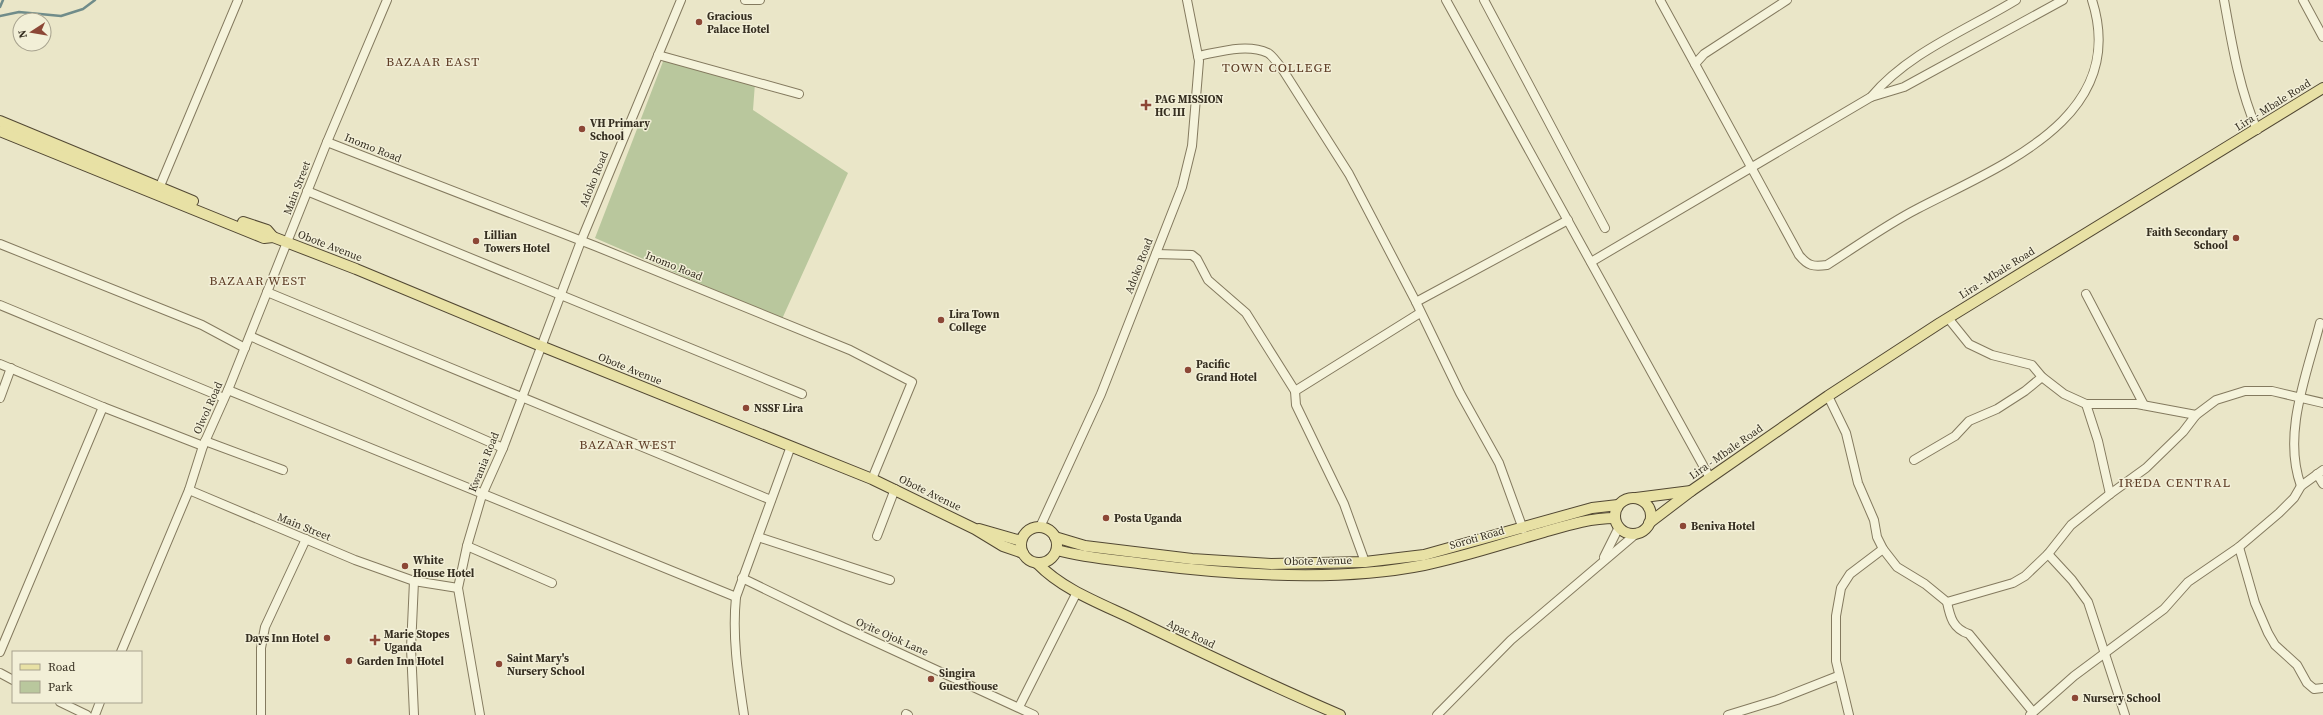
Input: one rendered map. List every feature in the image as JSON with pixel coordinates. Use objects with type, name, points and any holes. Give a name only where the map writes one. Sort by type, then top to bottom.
[{"type":"main road","name":"Lira - Mbale Road","points":[[1649,523],[1691,491],[1828,396],[1948,318],[2048,255],[2257,130],[2323,88]]},
{"type":"main road","name":"Obote Avenue","points":[[0,121],[267,230],[272,237]]},
{"type":"main road","name":"Obote Avenue","points":[[0,131],[264,238],[272,237],[392,284],[541,346],[872,479],[975,528],[1003,546],[1023,553]]},
{"type":"main road","points":[[1636,498],[1645,503],[1648,508],[1650,513],[1649,523],[1637,533],[1627,533],[1617,523],[1618,505],[1626,499],[1691,491]]},
{"type":"main road","name":"Soroti Road","points":[[1365,562],[1424,555],[1523,529],[1592,508],[1618,505]]},
{"type":"main road","name":"Soroti Road","points":[[1365,573],[1425,565],[1595,519],[1617,523]]},
{"type":"main road","points":[[1040,527],[1052,532],[1055,537],[1057,550],[1050,560],[1038,564],[1026,558],[1023,553],[1021,541],[1028,530],[1040,527]]},
{"type":"main road","name":"Obote Avenue","points":[[975,528],[1021,541]]},
{"type":"main road","name":"Obote Avenue","points":[[1055,537],[1086,546],[1184,558],[1271,564],[1365,562]]},
{"type":"main road","name":"Obote Avenue","points":[[1057,550],[1084,556],[1191,570],[1271,574],[1365,573]]},
{"type":"main road","name":"Apac Road","points":[[1038,564],[1046,572],[1078,592],[1253,678],[1340,715]]},
{"type":"street","points":[[160,186],[238,0]]},
{"type":"street","name":"Main Street","points":[[288,243],[307,191],[387,0]]},
{"type":"street","name":"Adoko Road","points":[[541,346],[581,241],[681,0]]},
{"type":"street","points":[[745,0],[760,0]]},
{"type":"street","name":"Adoko Road","points":[[1040,527],[1101,394],[1182,187],[1192,146],[1198,88],[1198,56],[1187,0]]},
{"type":"street","points":[[1446,0],[1710,478]]},
{"type":"street","points":[[1484,0],[1605,228]]},
{"type":"street","points":[[1660,0],[1799,255],[1805,263],[1813,267],[1827,264],[1908,214],[1985,176],[2028,149],[2069,116],[2086,90],[2098,47],[2098,25],[2092,0]]},
{"type":"street","points":[[1695,64],[1704,54],[1787,0]]},
{"type":"street","points":[[1871,97],[1886,79],[1910,61],[2016,0]]},
{"type":"street","points":[[1591,262],[1871,97],[1904,87],[2063,0]]},
{"type":"street","points":[[2224,0],[2238,71],[2247,106],[2257,130]]},
{"type":"street","points":[[2303,0],[2323,37]]},
{"type":"street","points":[[1198,56],[1231,50],[1255,50],[1269,54],[1281,67],[1350,174],[1416,302],[1460,393],[1498,463],[1523,529]]},
{"type":"street","points":[[658,55],[799,94]]},
{"type":"street","name":"Inomo Road","points":[[327,142],[581,241],[850,350],[912,382],[872,479]]},
{"type":"street","points":[[307,191],[802,394]]},
{"type":"street","points":[[1416,302],[1568,220]]},
{"type":"street","name":"Olwol Road","points":[[0,364],[103,408],[204,444],[228,390],[288,243]]},
{"type":"street","points":[[0,244],[202,325],[245,348]]},
{"type":"street","points":[[1156,254],[1192,255],[1197,259],[1208,280],[1246,313],[1295,391],[1296,405],[1344,504],[1365,562]]},
{"type":"street","points":[[267,292],[771,500]]},
{"type":"street","points":[[2086,294],[2144,405]]},
{"type":"street","points":[[0,305],[224,398]]},
{"type":"street","points":[[1295,391],[1420,313]]},
{"type":"street","points":[[1948,318],[1969,344],[1992,355],[2032,365],[2042,377],[2064,394],[2086,404],[2122,403],[2144,405],[2196,415]]},
{"type":"street","points":[[2301,486],[2296,466],[2299,397],[2320,323]]},
{"type":"street","points":[[250,336],[502,448]]},
{"type":"street","name":"Kwania Road","points":[[458,588],[467,546],[482,495],[502,448],[541,346]]},
{"type":"street","points":[[0,398],[11,368]]},
{"type":"street","points":[[1914,460],[1955,436],[1969,421],[1997,409],[2025,392],[2042,377]]},
{"type":"street","points":[[228,390],[482,495],[736,597]]},
{"type":"street","points":[[1947,602],[2013,583],[2025,576],[2048,554],[2071,525],[2146,468],[2183,432],[2196,415],[2216,400],[2245,391],[2272,391],[2323,403]]},
{"type":"street","points":[[1828,396],[1846,433],[1858,483],[1874,520],[1877,537],[1883,549],[1897,568],[1925,584],[1947,602],[1952,620],[1959,630],[1969,634],[2032,714],[2074,676],[2105,651],[2164,608],[2188,582],[2239,547],[2294,498],[2301,486],[2320,472],[2323,484]]},
{"type":"street","points":[[2086,404],[2098,441],[2110,494]]},
{"type":"street","points":[[0,652],[103,408]]},
{"type":"street","points":[[121,651],[189,490],[204,444],[283,470]]},
{"type":"street","points":[[744,715],[736,661],[734,622],[736,597],[791,446]]},
{"type":"street","points":[[877,536],[895,489]]},
{"type":"street","name":"Main Street","points":[[189,490],[306,539],[414,581],[458,588]]},
{"type":"street","points":[[1603,560],[1617,523]]},
{"type":"street","points":[[1436,715],[1511,640],[1603,560],[1637,533]]},
{"type":"street","points":[[758,537],[890,580]]},
{"type":"street","points":[[261,715],[261,655],[265,627],[306,539]]},
{"type":"street","points":[[467,546],[552,583]]},
{"type":"street","points":[[2239,547],[2255,603],[2275,645],[2296,664],[2309,686],[2314,690],[2323,688]]},
{"type":"street","points":[[1849,715],[1838,676],[1836,616],[1841,588],[1850,574],[1883,549]]},
{"type":"street","points":[[2048,554],[2072,580],[2088,602],[2125,715]]},
{"type":"street","name":"Oyite Ojok Lane","points":[[742,578],[843,627],[1034,715]]},
{"type":"street","points":[[414,581],[411,648],[414,715]]},
{"type":"street","points":[[458,588],[480,715]]},
{"type":"street","points":[[1019,707],[1078,592]]},
{"type":"street","points":[[0,673],[12,679]]},
{"type":"street","points":[[1728,715],[1777,700],[1838,676]]},
{"type":"street","points":[[62,703],[87,715]]},
{"type":"street","points":[[95,715],[100,703]]},
{"type":"green space","points":[[664,59],[755,83],[753,110],[848,173],[782,319],[595,238]]},
{"type":"waterway","points":[[0,7],[3,0]]},
{"type":"waterway","points":[[0,16],[19,12],[61,16],[83,9],[95,0]]},
{"type":"place","name":"Gracious Palace Hotel","points":[[699,22]]},
{"type":"place","name":"PAG MISSION HC III","points":[[1146,105]]},
{"type":"place","name":"VH Primary School","points":[[582,129]]},
{"type":"place","name":"Faith Secondary School","points":[[2236,238]]},
{"type":"place","name":"Lillian Towers Hotel","points":[[476,241]]},
{"type":"place","name":"Lira Town College","points":[[941,320]]},
{"type":"place","name":"Pacific Grand Hotel","points":[[1188,370]]},
{"type":"place","name":"NSSF Lira","points":[[746,408]]},
{"type":"place","name":"Posta Uganda","points":[[1106,518]]},
{"type":"place","name":"Beniva Hotel","points":[[1683,526]]},
{"type":"place","name":"White House Hotel","points":[[405,566]]},
{"type":"place","name":"Days Inn Hotel","points":[[327,638]]},
{"type":"place","name":"Marie Stopes Uganda","points":[[375,640]]},
{"type":"place","name":"Garden Inn Hotel","points":[[349,661]]},
{"type":"place","name":"Saint Mary's Nursery School","points":[[499,664]]},
{"type":"place","name":"Singira Guesthouse","points":[[931,679]]},
{"type":"place","name":"Nursery School","points":[[2075,698]]},
{"type":"district","name":"BAZAAR EAST","points":[[433,61]]},
{"type":"district","name":"TOWN COLLEGE","points":[[1277,67]]},
{"type":"district","name":"BAZAAR WEST","points":[[258,280]]},
{"type":"district","name":"BAZAAR WEST","points":[[628,444]]},
{"type":"district","name":"IREDA CENTRAL","points":[[2175,482]]}]
